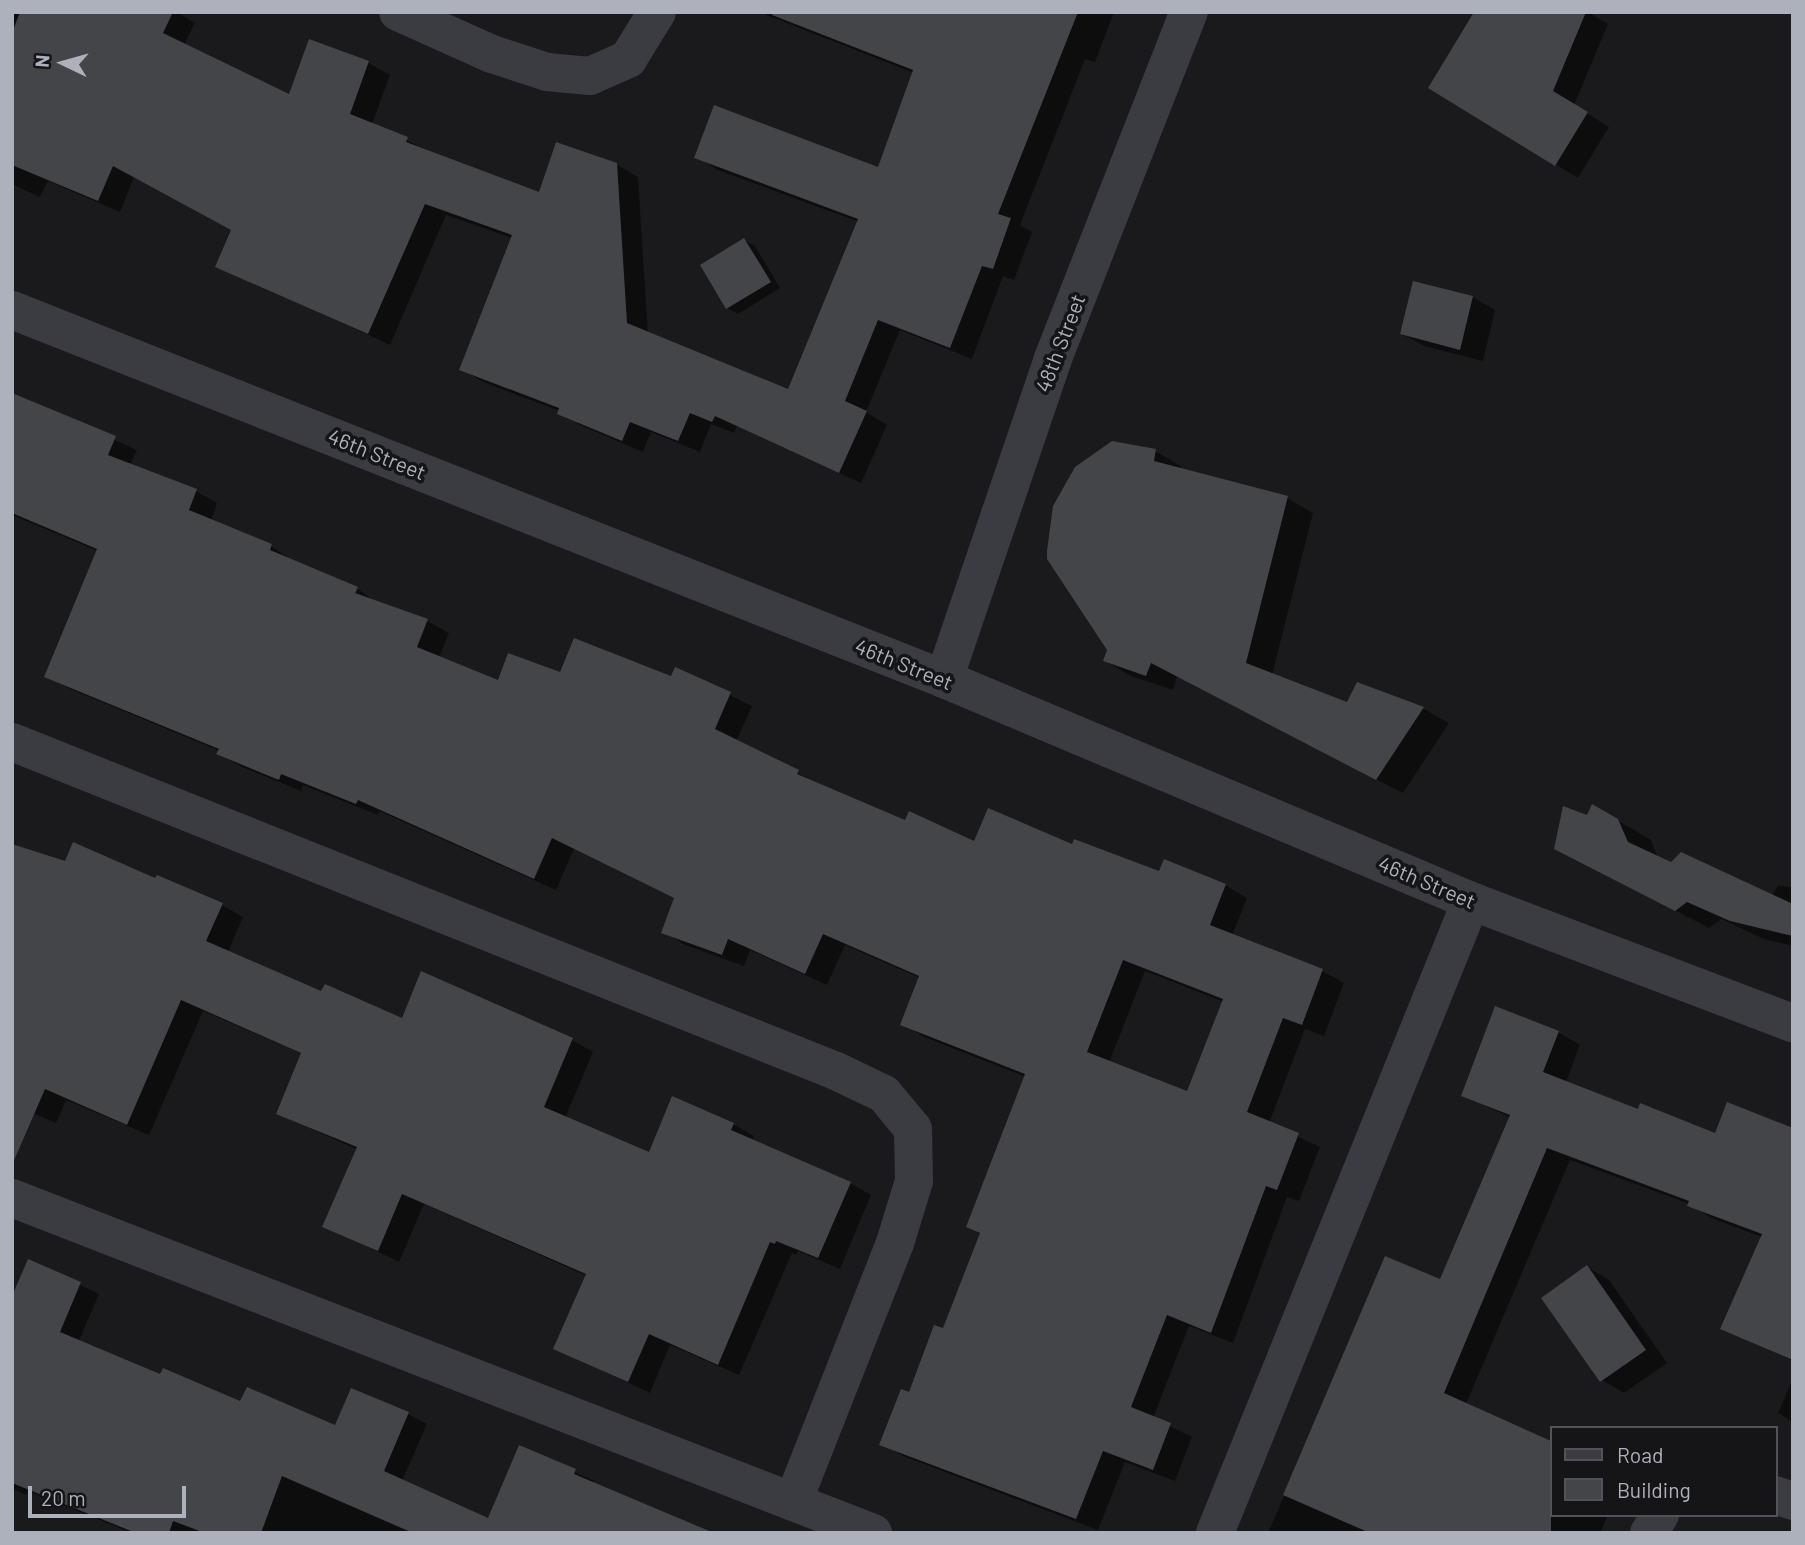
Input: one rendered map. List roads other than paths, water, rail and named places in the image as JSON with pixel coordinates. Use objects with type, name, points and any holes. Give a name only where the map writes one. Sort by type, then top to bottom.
[{"type":"street","points":[[398,12],[492,54],[536,69],[590,76],[628,59],[657,12]]},
{"type":"street","name":"48th Street","points":[[944,679],[1052,361],[1189,12]]},
{"type":"street","name":"46th Street","points":[[12,310],[944,679],[1471,901],[1793,1023]]},
{"type":"street","points":[[12,742],[836,1071],[884,1094],[913,1129],[914,1181],[895,1243],[793,1502]]},
{"type":"street","points":[[1215,1533],[1471,901]]},
{"type":"street","points":[[12,1198],[873,1533]]},
{"type":"street","points":[[1650,1533],[1659,1517]]}]
